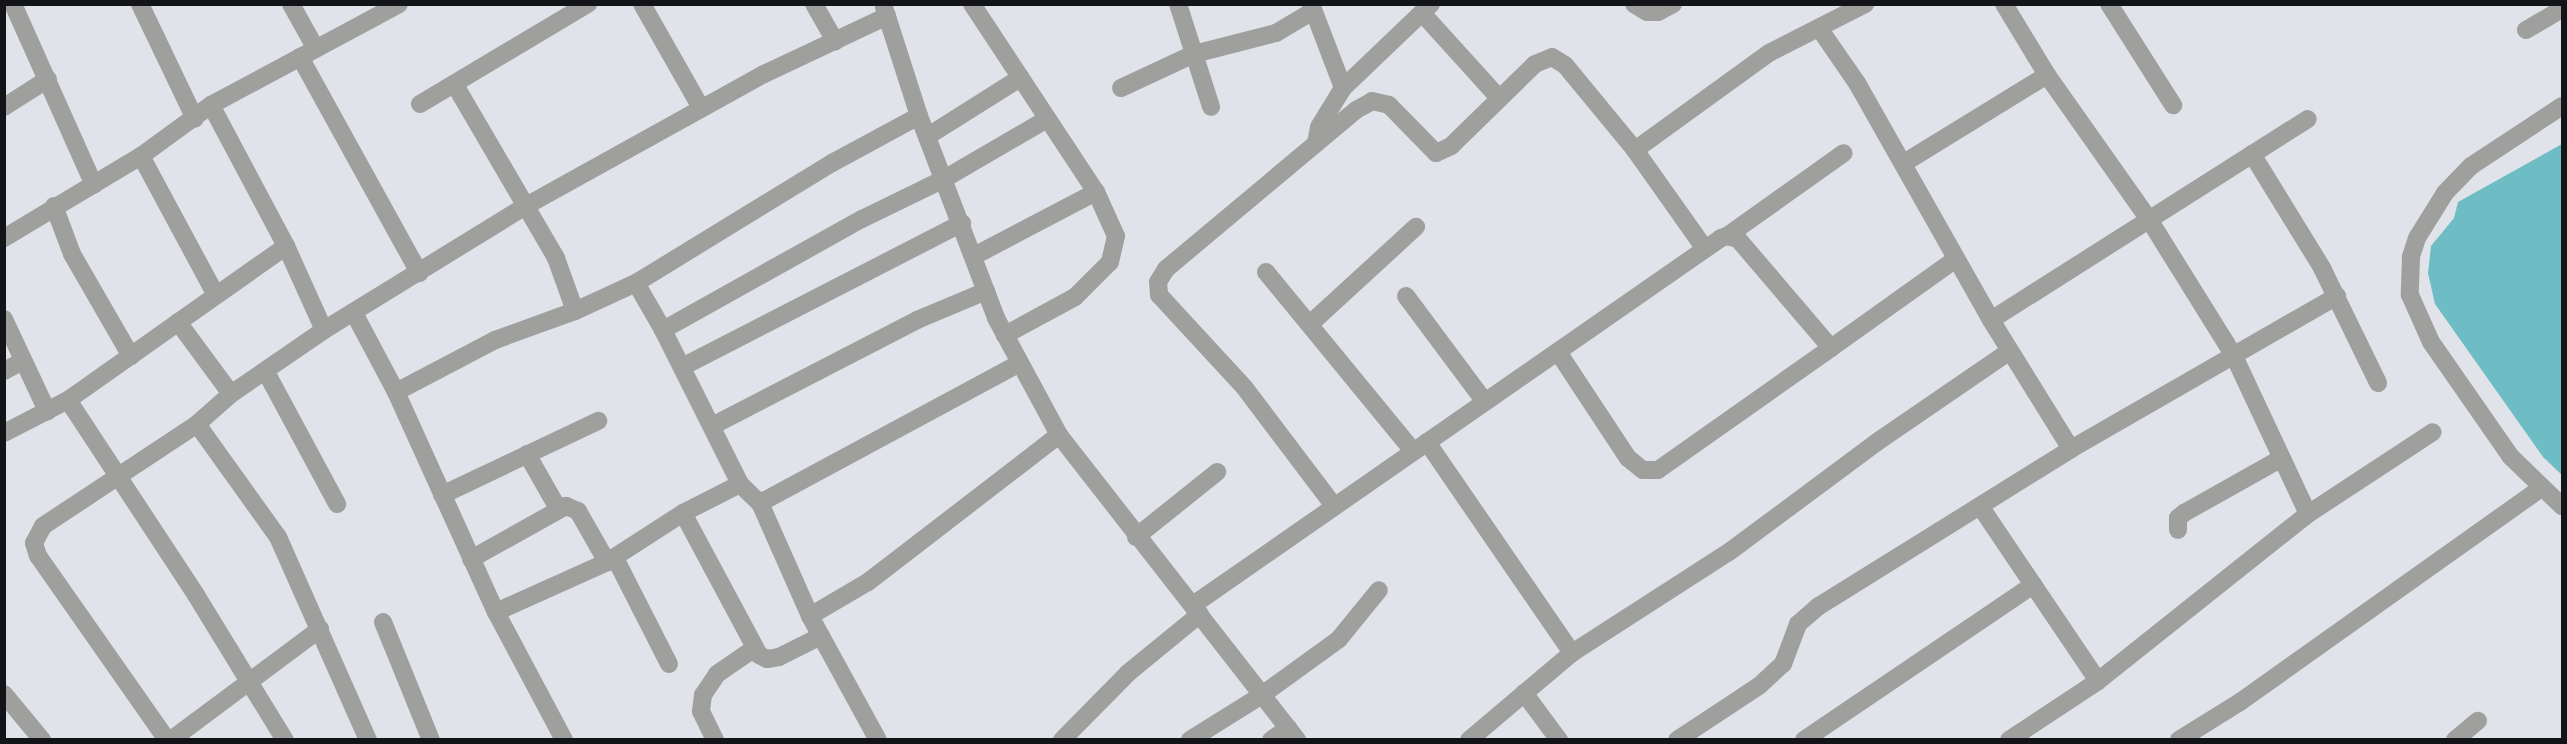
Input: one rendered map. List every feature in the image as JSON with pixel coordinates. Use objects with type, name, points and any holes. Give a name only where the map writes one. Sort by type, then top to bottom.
[{"type":"street","points":[[13,4],[94,185]]},
{"type":"street","points":[[140,4],[195,119]]},
{"type":"street","points":[[291,4],[308,53],[419,273]]},
{"type":"street","points":[[4,238],[141,156],[195,119],[211,105],[399,4]]},
{"type":"street","points":[[420,104],[588,4]]},
{"type":"street","points":[[642,4],[701,108]]},
{"type":"street","points":[[814,4],[835,41]]},
{"type":"street","points":[[972,4],[1096,192],[1116,236],[1110,262],[1075,297],[1005,335]]},
{"type":"street","points":[[1178,4],[1211,107]]},
{"type":"street","points":[[1634,4],[1658,12],[1673,4]]},
{"type":"street","points":[[1635,150],[1768,53],[1865,4]]},
{"type":"street","points":[[2004,4],[2047,75],[2150,220],[2234,356],[2308,514]]},
{"type":"street","points":[[2109,4],[2173,105]]},
{"type":"street","points":[[1121,88],[1194,54],[1276,33],[1312,8],[1343,88]]},
{"type":"street","points":[[1316,143],[1319,127],[1343,88],[1427,9],[1499,98]]},
{"type":"street","points":[[2526,30],[2562,9]]},
{"type":"street","points":[[320,629],[169,740],[38,556],[34,543],[43,526],[197,424],[231,394],[324,330],[524,207],[701,108],[835,41],[885,10],[919,116],[1005,335],[1059,435],[1136,537],[1197,609],[1292,734],[1271,740]]},
{"type":"street","points":[[1819,28],[1857,83],[1991,321],[2071,449]]},
{"type":"street","points":[[1334,506],[1244,387],[1159,295],[1158,282],[1166,269],[1356,110],[1380,101],[1437,153],[1450,146],[1535,63],[1552,57],[1564,65],[1635,150],[1705,249]]},
{"type":"street","points":[[1904,163],[2047,75]]},
{"type":"street","points":[[928,136],[1020,78]]},
{"type":"street","points":[[4,107],[48,79]]},
{"type":"street","points":[[455,85],[563,273],[575,311]]},
{"type":"street","points":[[211,105],[285,246],[324,330]]},
{"type":"street","points":[[2562,106],[2470,166],[2445,193],[2417,238],[2410,257],[2410,295],[2418,320],[2511,457],[2562,506]]},
{"type":"street","points":[[396,392],[495,340],[575,311],[636,283],[832,163],[919,116]]},
{"type":"street","points":[[663,330],[862,219],[944,179],[1047,119]]},
{"type":"street","points":[[1991,321],[2308,119]]},
{"type":"street","points":[[1062,740],[1128,673],[1197,609],[1334,506],[1705,249],[1728,236],[1844,153]]},
{"type":"street","points":[[2252,154],[2337,296],[2378,383]]},
{"type":"street","points":[[141,156],[216,295]]},
{"type":"street","points":[[974,256],[1096,192]]},
{"type":"street","points":[[54,206],[72,254],[131,356]]},
{"type":"street","points":[[682,367],[962,223]]},
{"type":"street","points":[[1310,324],[1416,227]]},
{"type":"street","points":[[1728,236],[1738,239],[1831,348]]},
{"type":"street","points":[[4,433],[68,400],[285,246]]},
{"type":"street","points":[[1558,352],[1628,458],[1643,470],[1658,470],[1956,259]]},
{"type":"street","points":[[1266,272],[1420,447],[1572,653]]},
{"type":"street","points":[[636,283],[663,330],[740,484],[760,503],[810,616],[874,738]]},
{"type":"street","points":[[712,426],[917,320],[986,291]]},
{"type":"street","points":[[1406,296],[1485,402]]},
{"type":"street","points":[[1677,740],[1759,686],[1783,664],[1798,624],[1819,606],[2071,449],[2337,296]]},
{"type":"street","points":[[354,313],[396,392],[496,612],[564,740]]},
{"type":"street","points":[[4,320],[47,411]]},
{"type":"street","points":[[178,322],[231,394]]},
{"type":"street","points":[[1468,740],[1572,653],[1729,552],[1877,442],[2010,351]]},
{"type":"street","points":[[4,370],[23,361]]},
{"type":"street","points":[[760,503],[1020,363]]},
{"type":"street","points":[[266,372],[337,504]]},
{"type":"street","points":[[68,400],[196,595],[285,740]]},
{"type":"street","points":[[442,495],[597,421]]},
{"type":"street","points":[[197,424],[278,537],[368,740]]},
{"type":"street","points":[[2009,740],[2098,681],[2308,514],[2433,432]]},
{"type":"street","points":[[810,616],[868,582],[1059,435]]},
{"type":"street","points":[[527,454],[559,510]]},
{"type":"street","points":[[2178,530],[2178,518],[2184,513],[2282,458]]},
{"type":"street","points":[[1136,537],[1217,472]]},
{"type":"street","points":[[496,612],[611,560],[683,513],[740,484]]},
{"type":"street","points":[[2179,740],[2240,702],[2541,488]]},
{"type":"street","points":[[471,560],[566,506],[578,511],[611,560],[669,664]]},
{"type":"street","points":[[1980,506],[2098,681]]},
{"type":"street","points":[[683,513],[755,648],[767,659],[821,636]]},
{"type":"street","points":[[1804,740],[2033,585]]},
{"type":"street","points":[[1190,740],[1262,695],[1339,639],[1379,590]]},
{"type":"street","points":[[383,622],[431,740]]},
{"type":"street","points":[[715,740],[701,711],[704,695],[717,674],[755,648]]},
{"type":"street","points":[[1524,693],[1559,740]]},
{"type":"street","points":[[4,694],[42,740]]},
{"type":"street","points":[[2455,740],[2478,722]]},
{"type":"water","points":[[2562,144],[2562,475],[2543,457],[2435,304],[2428,273],[2431,246],[2454,218],[2458,202]]}]
